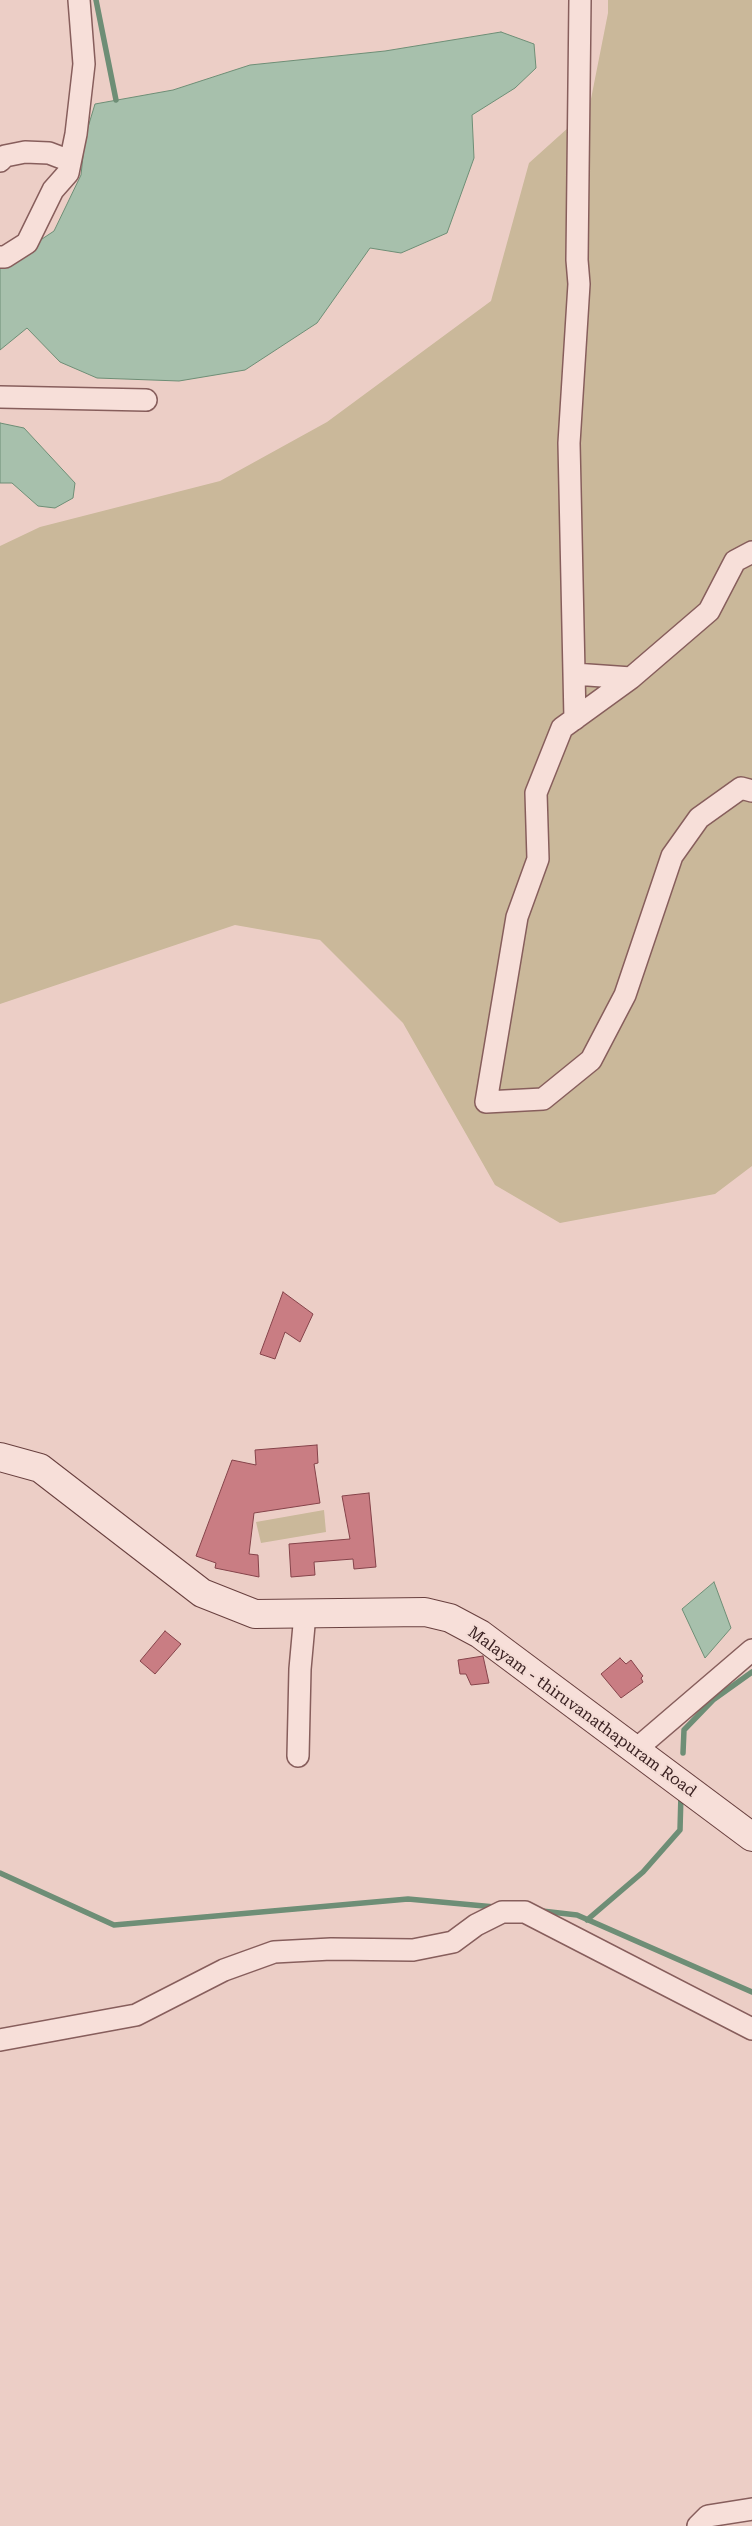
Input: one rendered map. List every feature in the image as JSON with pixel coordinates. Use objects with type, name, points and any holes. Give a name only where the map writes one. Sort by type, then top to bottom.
[{"type":"main road","name":"Malayam - thiruvanathapuram Road","points":[[0,1457],[40,1468],[202,1593],[255,1614],[425,1612],[450,1618],[480,1634],[634,1751],[752,1837]]},
{"type":"street","points":[[0,257],[4,257],[27,243],[53,190],[68,173],[84,64],[79,0]]},
{"type":"street","points":[[574,719],[569,443],[579,284],[577,260],[580,0]]},
{"type":"street","points":[[0,161],[4,156],[25,152],[49,153],[70,161]]},
{"type":"street","points":[[0,397],[146,400]]},
{"type":"street","points":[[752,552],[735,561],[709,611],[631,678],[562,728],[536,793],[538,859],[516,917],[486,1102],[543,1099],[591,1060],[625,995],[672,856],[699,818],[741,788],[752,791]]},
{"type":"street","points":[[574,674],[631,678]]},
{"type":"street","points":[[298,1756],[300,1669],[305,1614]]},
{"type":"street","points":[[634,1751],[752,1650]]},
{"type":"street","points":[[0,2040],[136,2015],[224,1970],[274,1952],[331,1949],[413,1950],[453,1942],[476,1925],[502,1912],[525,1912],[752,2029]]},
{"type":"street","points":[[698,2526],[708,2516],[752,2509]]},
{"type":"shaded area","points":[[608,0],[752,0],[752,1166],[715,1194],[560,1223],[495,1185],[403,1023],[320,940],[235,925],[0,1004],[0,546],[40,527],[220,481],[327,422],[491,301],[529,163],[589,109],[608,13]]},
{"type":"shaded area","points":[[501,32],[534,44],[536,68],[515,88],[472,115],[474,158],[447,233],[401,253],[370,248],[317,323],[245,370],[179,381],[97,378],[60,362],[27,328],[0,350],[0,267],[54,231],[81,175],[85,137],[95,104],[173,90],[250,65],[385,51]]},
{"type":"shaded area","points":[[0,423],[24,428],[75,483],[73,498],[55,508],[38,506],[12,483],[0,483]]},
{"type":"shaded area","points":[[324,1510],[326,1532],[261,1543],[256,1522]]},
{"type":"shaded area","points":[[714,1582],[731,1628],[705,1658],[682,1609]]},
{"type":"building","points":[[283,1292],[313,1314],[300,1342],[285,1332],[275,1359],[260,1354]]},
{"type":"building","points":[[317,1445],[318,1463],[314,1464],[320,1503],[254,1513],[249,1554],[258,1555],[259,1577],[215,1568],[216,1563],[196,1556],[232,1460],[256,1465],[255,1450]]},
{"type":"building","points":[[369,1493],[376,1567],[354,1569],[353,1559],[314,1562],[315,1575],[291,1577],[289,1544],[350,1539],[342,1496]]},
{"type":"building","points":[[165,1631],[181,1644],[155,1674],[140,1661]]},
{"type":"building","points":[[483,1656],[489,1683],[471,1685],[466,1674],[460,1674],[458,1660]]},
{"type":"building","points":[[620,1658],[626,1664],[631,1660],[643,1676],[641,1678],[643,1682],[621,1698],[601,1674]]},
{"type":"waterway","points":[[96,0],[116,100]]},
{"type":"waterway","points":[[683,1753],[684,1730],[713,1700],[752,1672]]},
{"type":"waterway","points":[[587,1920],[643,1872],[680,1830],[681,1794]]},
{"type":"waterway","points":[[0,1873],[114,1925],[408,1899],[495,1907]]},
{"type":"waterway","points":[[542,1911],[577,1915],[752,1992]]}]
